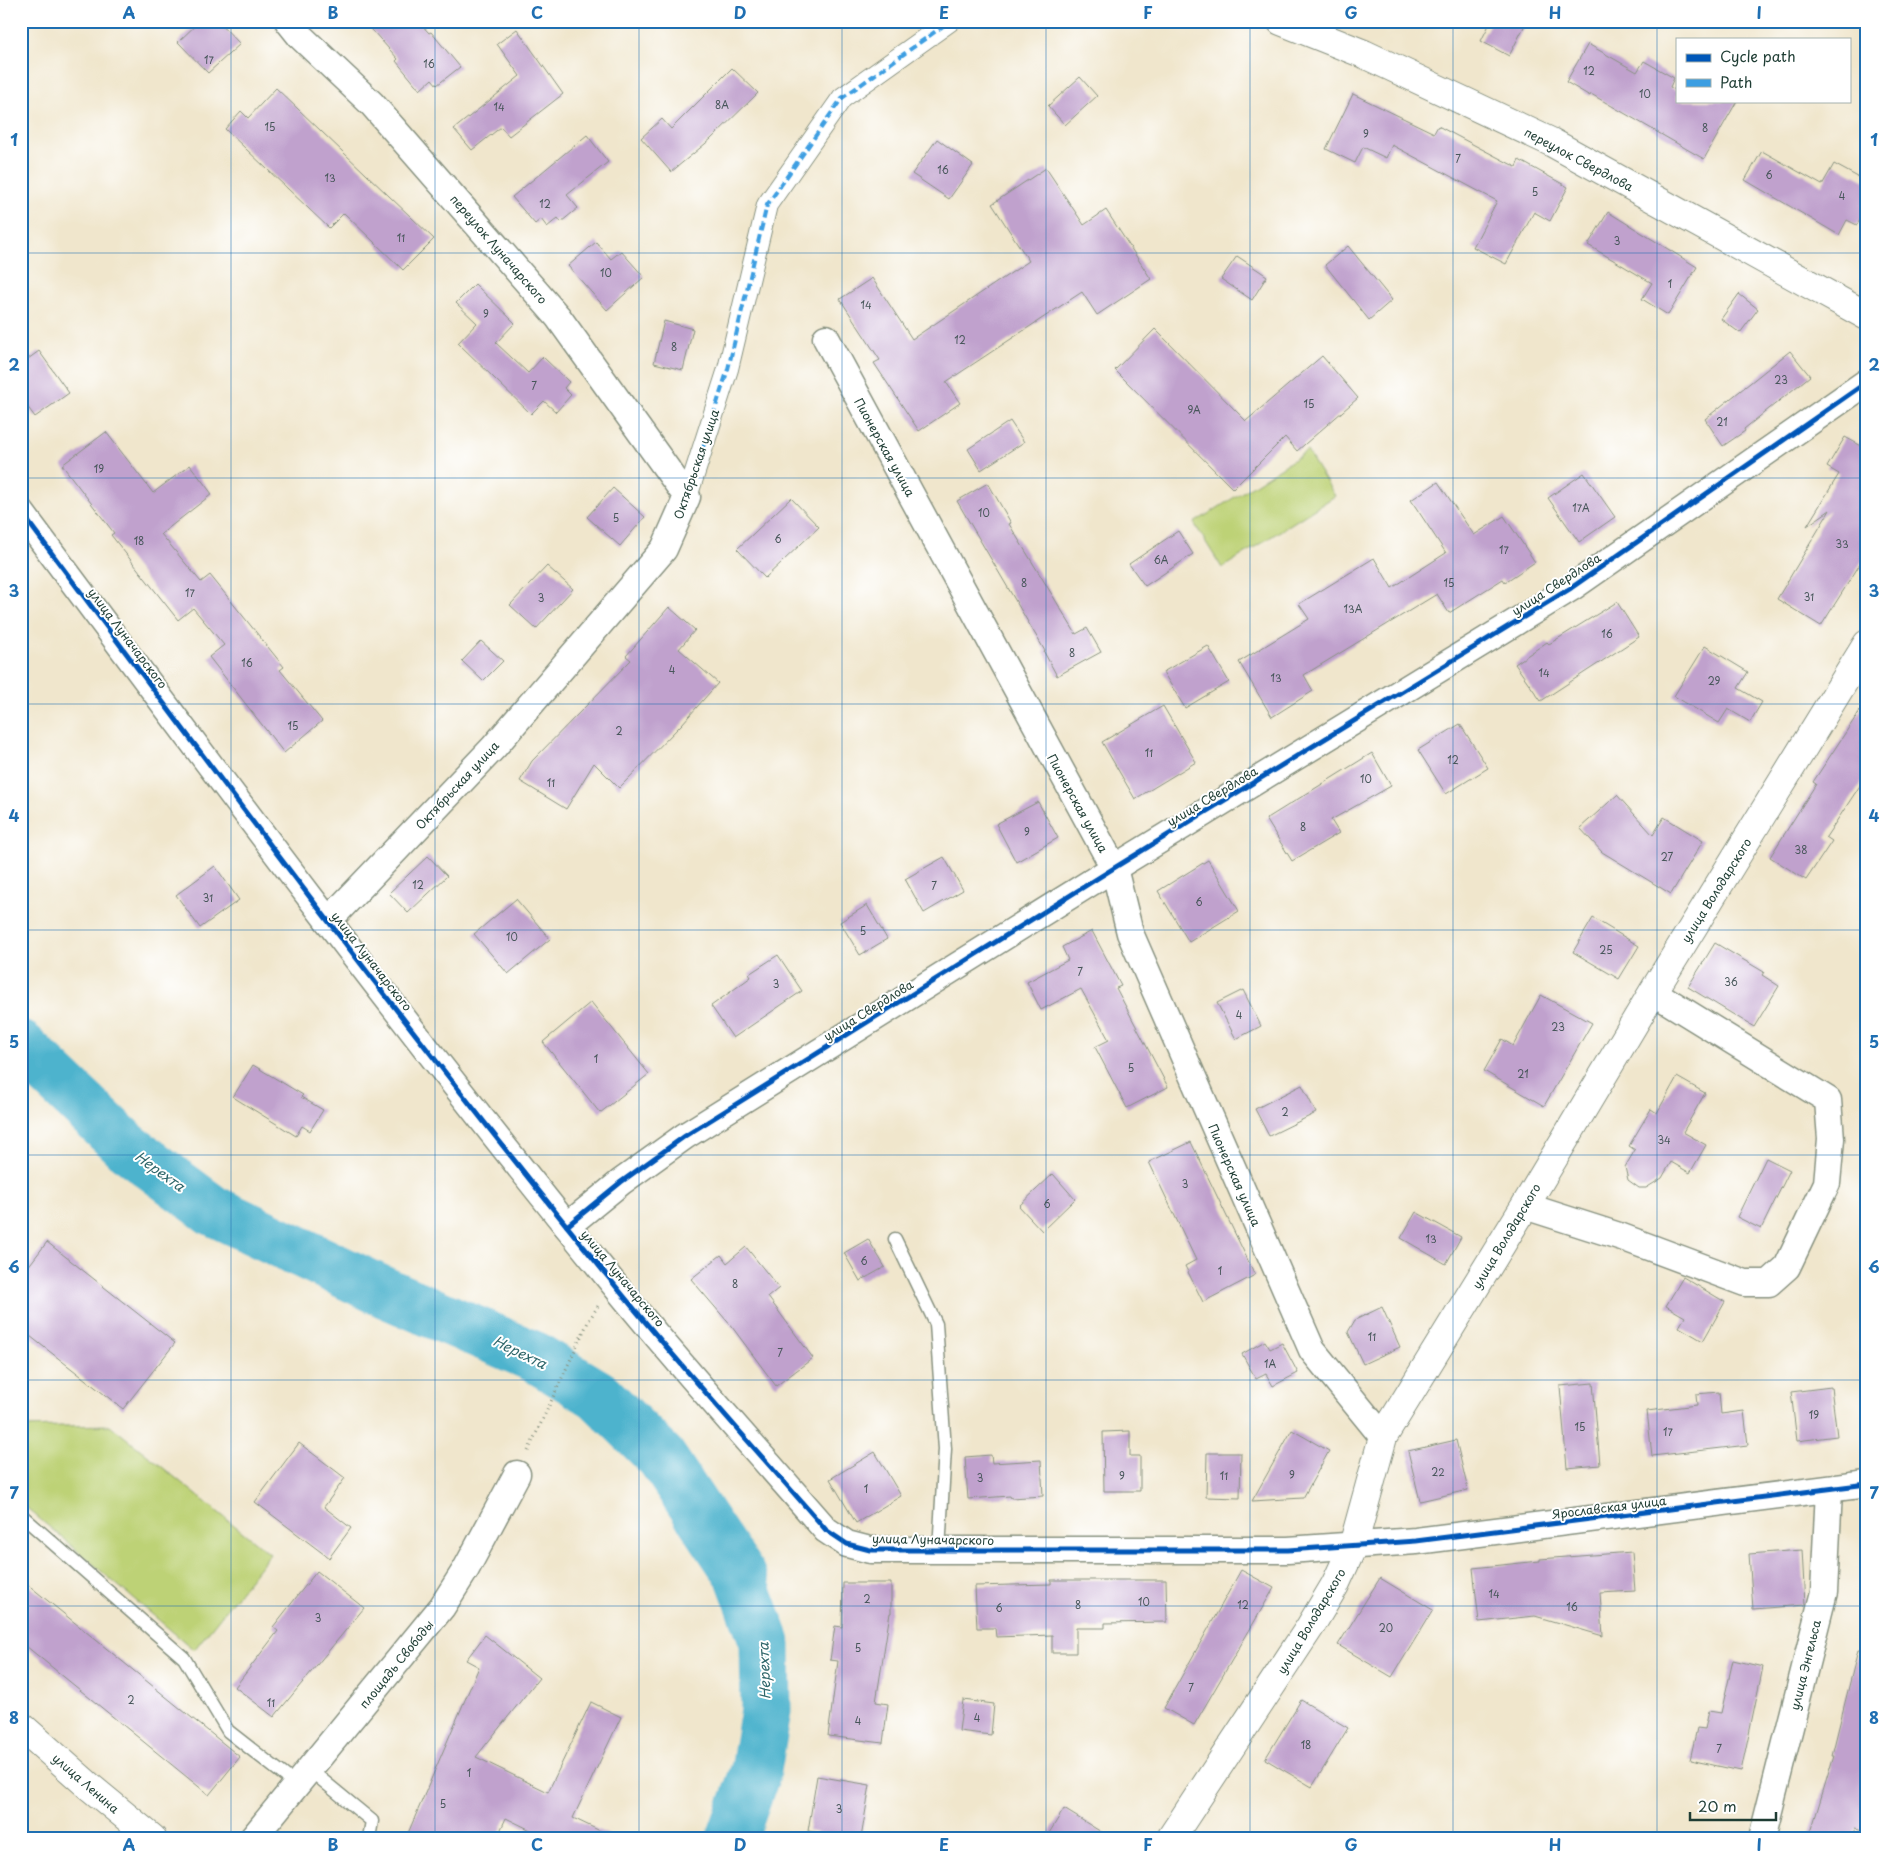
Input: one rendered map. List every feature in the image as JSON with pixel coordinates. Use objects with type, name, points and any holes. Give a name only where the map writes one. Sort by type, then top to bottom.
[{"type":"main road","name":"переулок Свердлова","points":[[1281,21],[1364,54],[1551,142],[1867,316]]},
{"type":"main road","name":"улица Володарского","points":[[1172,1838],[1310,1627],[1335,1585],[1353,1546],[1383,1437],[1867,644]]},
{"type":"main road","name":"улица Ленина","points":[[21,1726],[90,1788],[152,1838]]},
{"type":"street","name":"переулок Луначарского","points":[[288,21],[300,36],[372,104],[558,316],[687,497]]},
{"type":"street","name":"Октябрьская улица","points":[[328,921],[494,747],[664,549],[687,497],[728,369],[767,205],[842,98],[950,21]]},
{"type":"street","name":"Пионерская улица","points":[[826,338],[1114,868],[1130,933],[1312,1350],[1383,1437]]},
{"type":"street","name":"улица Свердлова","points":[[567,1226],[621,1182],[685,1136],[1114,868],[1571,588],[1867,382]]},
{"type":"street","name":"улица Луначарского","points":[[21,512],[328,921],[567,1226],[612,1282],[826,1530],[847,1544],[870,1550],[1288,1550],[1353,1546]]},
{"type":"street","points":[[1525,1206],[1622,1237],[1745,1283],[1769,1283],[1787,1267],[1827,1183],[1831,1139],[1828,1100],[1653,992]]},
{"type":"street","name":"площадь Свободы","points":[[253,1838],[442,1606],[466,1570],[517,1474]]},
{"type":"street","name":"Ярославская улица","points":[[1353,1546],[1416,1541],[1867,1484]]},
{"type":"street","name":"улица Энгельса","points":[[1762,1838],[1824,1592],[1829,1490]]},
{"type":"lane","points":[[895,1239],[936,1324],[945,1449],[939,1550]]},
{"type":"lane","points":[[21,1515],[184,1658],[228,1731],[372,1821],[369,1838]]},
{"type":"path","points":[[517,1474],[588,1322]]},
{"type":"green space","points":[[1307,451],[1335,496],[1222,568],[1194,523]]},
{"type":"green space","points":[[110,1425],[270,1554],[194,1650],[21,1503],[21,1427]]},
{"type":"building","points":[[200,21],[218,21],[240,44],[208,73],[178,42]]},
{"type":"building","points":[[364,21],[418,21],[429,33],[431,32],[460,67],[437,85],[432,79],[420,90],[396,61],[398,59]]},
{"type":"building","points":[[1491,21],[1527,21],[1509,56],[1481,41]]},
{"type":"building","points":[[517,29],[563,94],[509,136],[501,127],[472,150],[454,129],[520,76],[497,44]]},
{"type":"building","points":[[1588,44],[1637,72],[1644,61],[1674,78],[1670,87],[1676,90],[1676,102],[1736,102],[1704,159],[1591,94],[1590,96],[1566,82]]},
{"type":"building","points":[[732,68],[758,93],[711,139],[671,172],[641,138],[662,119],[671,129]]},
{"type":"building","points":[[1080,77],[1097,96],[1065,125],[1048,106]]},
{"type":"building","points":[[276,88],[434,239],[403,270],[344,213],[329,228],[225,129],[241,111],[248,118]]},
{"type":"building","points":[[1353,94],[1434,133],[1438,126],[1516,167],[1519,160],[1568,187],[1550,221],[1534,212],[1506,264],[1473,247],[1497,201],[1392,145],[1386,158],[1363,147],[1355,163],[1326,149]]},
{"type":"building","points":[[587,135],[608,162],[567,195],[578,208],[561,222],[558,218],[547,227],[541,219],[535,224],[512,197]]},
{"type":"building","points":[[937,139],[973,165],[949,199],[912,174]]},
{"type":"building","points":[[1762,151],[1822,185],[1834,164],[1867,182],[1867,207],[1857,225],[1847,220],[1839,235],[1745,180]]},
{"type":"building","points":[[1046,168],[1084,225],[1106,210],[1151,279],[1097,315],[1082,292],[946,382],[960,403],[919,431],[874,363],[880,360],[840,299],[872,278],[912,339],[1029,261],[992,204]]},
{"type":"building","points":[[1608,212],[1697,267],[1668,315],[1642,299],[1652,283],[1588,245]]},
{"type":"building","points":[[596,242],[611,259],[621,251],[644,277],[607,310],[568,266]]},
{"type":"building","points":[[1348,246],[1392,300],[1369,320],[1325,265]]},
{"type":"building","points":[[1237,256],[1267,276],[1252,300],[1221,279]]},
{"type":"building","points":[[475,284],[515,323],[496,343],[528,373],[543,357],[569,382],[564,388],[571,395],[556,412],[544,401],[531,414],[458,343],[477,323],[456,303]]},
{"type":"building","points":[[1739,294],[1758,309],[1740,333],[1721,319]]},
{"type":"building","points":[[664,321],[693,329],[683,370],[654,363]]},
{"type":"building","points":[[1155,329],[1246,421],[1322,356],[1358,398],[1297,451],[1285,437],[1233,489],[1115,370]]},
{"type":"building","points":[[39,351],[69,393],[35,417],[21,398],[21,364]]},
{"type":"building","points":[[1790,351],[1810,376],[1744,429],[1745,431],[1723,446],[1705,419]]},
{"type":"building","points":[[1010,421],[1024,442],[981,470],[968,449]]},
{"type":"building","points":[[106,432],[153,493],[190,465],[212,494],[161,534],[201,582],[210,575],[284,667],[280,670],[322,721],[284,753],[209,657],[224,645],[193,608],[178,620],[111,535],[114,533],[62,465]]},
{"type":"building","points":[[1845,437],[1867,449],[1867,553],[1821,626],[1777,599],[1830,510],[1807,526],[1839,474],[1827,467]]},
{"type":"building","points":[[1584,473],[1615,517],[1579,542],[1548,498]]},
{"type":"building","points":[[1438,482],[1474,535],[1504,516],[1535,562],[1505,582],[1503,579],[1449,613],[1437,594],[1304,675],[1313,691],[1272,717],[1239,662],[1309,619],[1299,604],[1374,558],[1392,588],[1446,553],[1411,500]]},
{"type":"building","points":[[988,483],[1011,523],[1009,524],[1076,634],[1087,628],[1101,652],[1057,676],[1045,651],[957,501]]},
{"type":"building","points":[[613,488],[645,517],[620,546],[587,517]]},
{"type":"building","points":[[791,498],[819,527],[765,578],[737,549]]},
{"type":"building","points":[[1178,531],[1193,554],[1145,586],[1129,564]]},
{"type":"building","points":[[547,566],[573,589],[536,629],[510,605]]},
{"type":"building","points":[[1617,602],[1639,637],[1541,701],[1515,664],[1547,642],[1549,644]]},
{"type":"building","points":[[669,607],[695,630],[679,649],[718,683],[682,724],[619,788],[594,763],[566,809],[520,781],[532,761],[631,660],[626,656]]},
{"type":"building","points":[[481,641],[503,661],[483,681],[462,661]]},
{"type":"building","points":[[1208,646],[1229,682],[1185,708],[1163,672]]},
{"type":"building","points":[[1705,646],[1748,672],[1738,688],[1762,702],[1750,722],[1728,709],[1719,723],[1674,696]]},
{"type":"building","points":[[1867,700],[1867,775],[1826,837],[1832,841],[1806,880],[1770,857],[1816,784],[1813,782]]},
{"type":"building","points":[[1163,706],[1196,762],[1135,799],[1102,742]]},
{"type":"building","points":[[1460,724],[1488,768],[1446,794],[1418,750]]},
{"type":"building","points":[[1372,753],[1391,786],[1331,820],[1339,833],[1292,861],[1266,819]]},
{"type":"building","points":[[1617,795],[1653,835],[1664,817],[1703,841],[1671,894],[1602,852],[1580,828]]},
{"type":"building","points":[[1038,802],[1058,838],[1016,862],[996,824]]},
{"type":"building","points":[[428,856],[447,876],[408,913],[389,893]]},
{"type":"building","points":[[944,857],[963,890],[924,913],[905,879]]},
{"type":"building","points":[[1208,860],[1239,911],[1189,942],[1158,891]]},
{"type":"building","points":[[215,866],[239,900],[200,928],[176,895]]},
{"type":"building","points":[[516,899],[550,939],[508,974],[474,934]]},
{"type":"building","points":[[867,905],[887,939],[860,955],[840,922]]},
{"type":"building","points":[[1593,918],[1639,946],[1619,979],[1573,952]]},
{"type":"building","points":[[1092,931],[1121,986],[1116,988],[1168,1087],[1127,1108],[1095,1047],[1109,1040],[1081,989],[1041,1010],[1027,982],[1068,960],[1062,947]]},
{"type":"building","points":[[1715,943],[1764,972],[1762,975],[1779,986],[1754,1027],[1688,987]]},
{"type":"building","points":[[778,955],[802,991],[733,1038],[711,1006],[751,977],[749,974]]},
{"type":"building","points":[[1243,990],[1261,1026],[1236,1039],[1217,1003]]},
{"type":"building","points":[[1541,995],[1592,1023],[1544,1106],[1484,1071],[1502,1039],[1513,1046]]},
{"type":"building","points":[[591,1002],[649,1074],[600,1113],[543,1042]]},
{"type":"building","points":[[253,1065],[303,1095],[301,1097],[323,1110],[310,1131],[302,1126],[296,1136],[233,1097]]},
{"type":"building","points":[[1677,1077],[1705,1093],[1683,1132],[1706,1145],[1690,1173],[1671,1162],[1662,1178],[1646,1188],[1639,1188],[1628,1180],[1625,1167],[1635,1150],[1629,1146],[1651,1109],[1657,1113]]},
{"type":"building","points":[[1302,1085],[1316,1113],[1269,1136],[1255,1109]]},
{"type":"building","points":[[1191,1142],[1255,1275],[1203,1302],[1185,1266],[1196,1260],[1149,1162]]},
{"type":"building","points":[[1766,1158],[1790,1170],[1761,1229],[1737,1217]]},
{"type":"building","points":[[1053,1174],[1075,1199],[1042,1231],[1019,1206]]},
{"type":"building","points":[[1416,1212],[1461,1237],[1446,1264],[1401,1238]]},
{"type":"building","points":[[868,1239],[885,1267],[860,1281],[844,1253]]},
{"type":"building","points":[[47,1242],[175,1343],[123,1409],[21,1329],[21,1276]]},
{"type":"building","points":[[746,1247],[779,1288],[768,1297],[813,1358],[776,1386],[732,1327],[691,1279],[721,1255],[727,1263]]},
{"type":"building","points":[[1683,1277],[1725,1302],[1703,1341],[1679,1327],[1685,1317],[1666,1306]]},
{"type":"building","points":[[1382,1307],[1400,1347],[1363,1364],[1348,1332],[1355,1320]]},
{"type":"building","points":[[1265,1341],[1270,1349],[1282,1343],[1298,1373],[1273,1386],[1266,1374],[1256,1379],[1242,1354]]},
{"type":"building","points":[[1593,1383],[1600,1465],[1567,1468],[1560,1386]]},
{"type":"building","points":[[1831,1387],[1837,1436],[1797,1441],[1791,1392]]},
{"type":"building","points":[[1719,1392],[1721,1414],[1744,1411],[1748,1445],[1652,1456],[1647,1411],[1697,1405],[1696,1394]]},
{"type":"building","points":[[1292,1430],[1329,1451],[1303,1498],[1252,1501]]},
{"type":"building","points":[[1130,1431],[1130,1456],[1140,1456],[1140,1491],[1104,1491],[1103,1432]]},
{"type":"building","points":[[1456,1440],[1468,1490],[1420,1501],[1408,1451]]},
{"type":"building","points":[[299,1443],[345,1478],[324,1507],[351,1528],[329,1558],[255,1502]]},
{"type":"building","points":[[875,1452],[901,1496],[856,1523],[830,1479]]},
{"type":"building","points":[[1207,1453],[1241,1453],[1240,1498],[1206,1497]]},
{"type":"building","points":[[991,1455],[992,1463],[1041,1460],[1043,1496],[968,1499],[965,1457]]},
{"type":"building","points":[[1802,1550],[1805,1605],[1753,1609],[1749,1554]]},
{"type":"building","points":[[1632,1552],[1635,1591],[1600,1593],[1603,1636],[1535,1616],[1479,1622],[1473,1568],[1540,1561],[1540,1559]]},
{"type":"building","points":[[1241,1570],[1274,1588],[1194,1725],[1164,1708]]},
{"type":"building","points":[[317,1571],[364,1608],[274,1717],[235,1687],[278,1631],[273,1627]]},
{"type":"building","points":[[1380,1578],[1433,1610],[1392,1677],[1338,1645]]},
{"type":"building","points":[[21,1579],[240,1757],[209,1795],[21,1642]]},
{"type":"building","points":[[1051,1580],[1166,1580],[1167,1622],[1105,1623],[1105,1628],[1076,1628],[1076,1653],[1052,1653],[1052,1635],[996,1637],[995,1628],[977,1628],[975,1586],[1051,1584]]},
{"type":"building","points":[[843,1583],[891,1583],[891,1613],[876,1702],[888,1704],[883,1743],[828,1736],[838,1661],[830,1660],[835,1626],[842,1627]]},
{"type":"building","points":[[485,1635],[539,1678],[476,1757],[548,1792],[591,1702],[621,1717],[573,1818],[615,1838],[547,1838],[506,1818],[497,1838],[406,1838],[479,1667],[466,1660]]},
{"type":"building","points":[[1858,1650],[1867,1651],[1867,1832],[1855,1829],[1852,1838],[1809,1838],[1834,1755],[1832,1755]]},
{"type":"building","points":[[1733,1660],[1763,1667],[1741,1771],[1690,1760],[1697,1728],[1705,1729],[1709,1711],[1721,1713]]},
{"type":"building","points":[[963,1700],[994,1704],[991,1735],[959,1731]]},
{"type":"building","points":[[1301,1700],[1348,1728],[1312,1787],[1265,1759]]},
{"type":"building","points":[[817,1776],[870,1785],[861,1838],[808,1831]]},
{"type":"building","points":[[1064,1809],[1111,1838],[1046,1838]]},
{"type":"waterway","name":"Нерехта","points":[[21,1046],[126,1146],[212,1210],[384,1292],[535,1357],[598,1395],[661,1457],[740,1575],[765,1642],[766,1710],[756,1770],[732,1838]]},
{"type":"marked path","points":[[687,497],[728,369],[767,205],[842,98],[950,21]]},
{"type":"cycle path","points":[[567,1226],[621,1182],[685,1136],[1114,868],[1571,588],[1867,382]]},
{"type":"cycle path","points":[[21,512],[165,706],[384,994],[533,1184],[635,1310],[716,1405],[826,1530],[847,1544],[870,1550],[1288,1550],[1416,1541],[1867,1484]]}]
